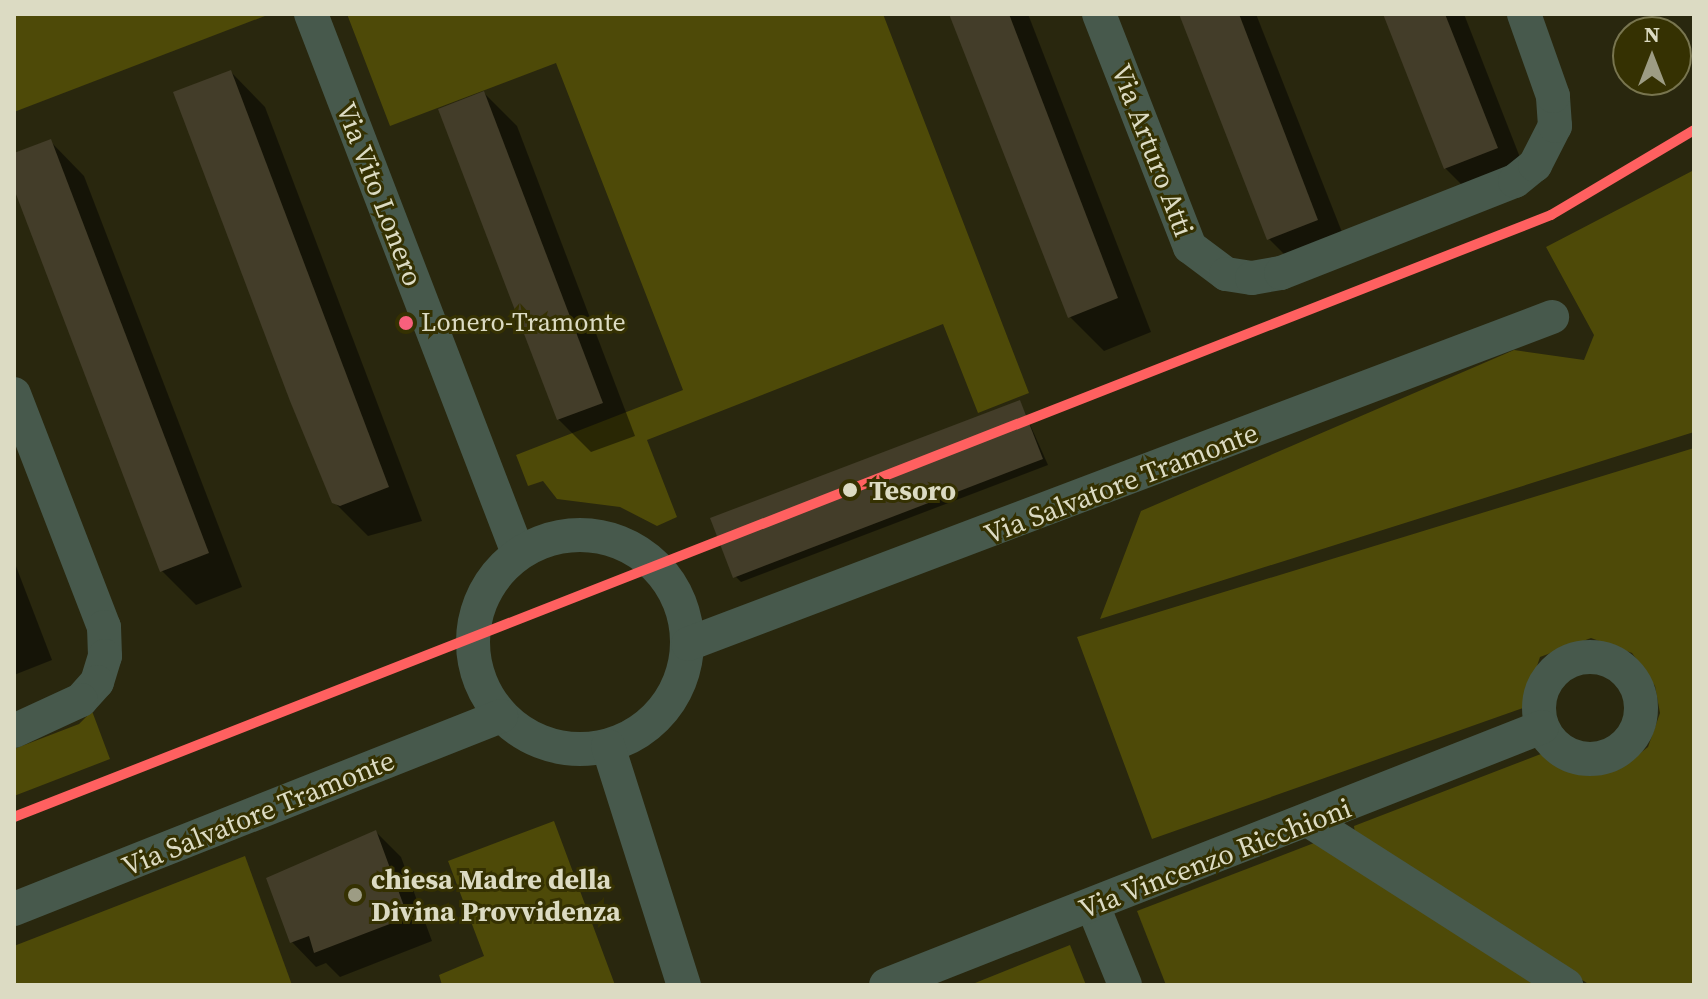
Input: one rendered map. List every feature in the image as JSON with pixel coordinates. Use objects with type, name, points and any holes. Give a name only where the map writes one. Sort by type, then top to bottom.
[{"type":"street","name":"Via Vito Lonero","points":[[311,14],[518,553]]},
{"type":"street","name":"Via Arturo Atti","points":[[1099,14],[1190,247],[1206,263],[1252,278],[1281,273],[1515,181],[1540,155],[1555,126],[1553,96],[1524,14]]},
{"type":"street","name":"Via Salvatore Tramonte","points":[[688,644],[1112,487],[1552,317]]},
{"type":"street","points":[[14,394],[104,627],[105,656],[97,682],[81,700],[14,731]]},
{"type":"street","points":[[551,538],[617,541],[669,581],[688,644],[666,708],[608,746],[550,746],[501,716],[479,678],[473,629],[481,600],[518,553],[551,538]]},
{"type":"street","name":"Via Salvatore Tramonte","points":[[14,909],[501,716]]},
{"type":"street","name":"Via Vincenzo Ricchioni","points":[[886,985],[1311,822],[1542,727]]},
{"type":"street","points":[[608,746],[684,985]]},
{"type":"street","points":[[1311,822],[1566,985]]},
{"type":"street","points":[[1093,906],[1125,985]]},
{"type":"shaded area","points":[[14,14],[270,14],[14,112]]},
{"type":"shaded area","points":[[347,14],[883,14],[1029,393],[978,413],[943,324],[647,440],[677,517],[657,526],[620,507],[557,499],[543,481],[528,486],[516,455],[683,390],[556,63],[390,126]]},
{"type":"shaded area","points":[[1694,170],[1694,432],[1100,619],[1141,511],[1514,350],[1584,360],[1594,335],[1546,247]]},
{"type":"shaded area","points":[[1694,448],[1694,985],[1590,985],[1355,834],[1354,826],[1546,752],[1581,774],[1621,768],[1648,747],[1660,713],[1655,686],[1632,653],[1591,638],[1540,657],[1523,708],[1152,839],[1077,637]]},
{"type":"shaded area","points":[[92,711],[110,759],[14,796],[14,749],[79,724]]},
{"type":"shaded area","points":[[554,821],[615,985],[442,985],[439,975],[484,956],[448,861]]},
{"type":"shaded area","points":[[1314,843],[1536,985],[1166,985],[1137,911]]},
{"type":"shaded area","points":[[245,856],[292,985],[14,985],[14,946]]},
{"type":"shaded area","points":[[1070,945],[1086,985],[970,985]]},
{"type":"building","points":[[949,14],[1009,14],[1118,298],[1068,318]]},
{"type":"building","points":[[1179,14],[1239,14],[1318,220],[1267,240]]},
{"type":"building","points":[[1383,14],[1445,14],[1498,148],[1444,169]]},
{"type":"building","points":[[231,70],[389,487],[340,506],[332,503],[290,401],[173,92]]},
{"type":"building","points":[[484,91],[603,403],[557,420],[438,109]]},
{"type":"building","points":[[51,139],[209,553],[160,572],[14,189],[14,153]]},
{"type":"building","points":[[1020,400],[1043,459],[733,578],[710,518]]},
{"type":"building","name":"chiesa Madre della Divina Provvidenza","points":[[376,830],[408,917],[314,953],[309,936],[290,943],[266,878]]},
{"type":"transit line","points":[[14,817],[1551,215],[1694,130]]},
{"type":"place","name":"Lonero-Tramonte","points":[[406,323]]},
{"type":"place","name":"Tesoro","points":[[850,490]]},
{"type":"place","name":"chiesa Madre della Divina Provvidenza","points":[[355,895]]}]
